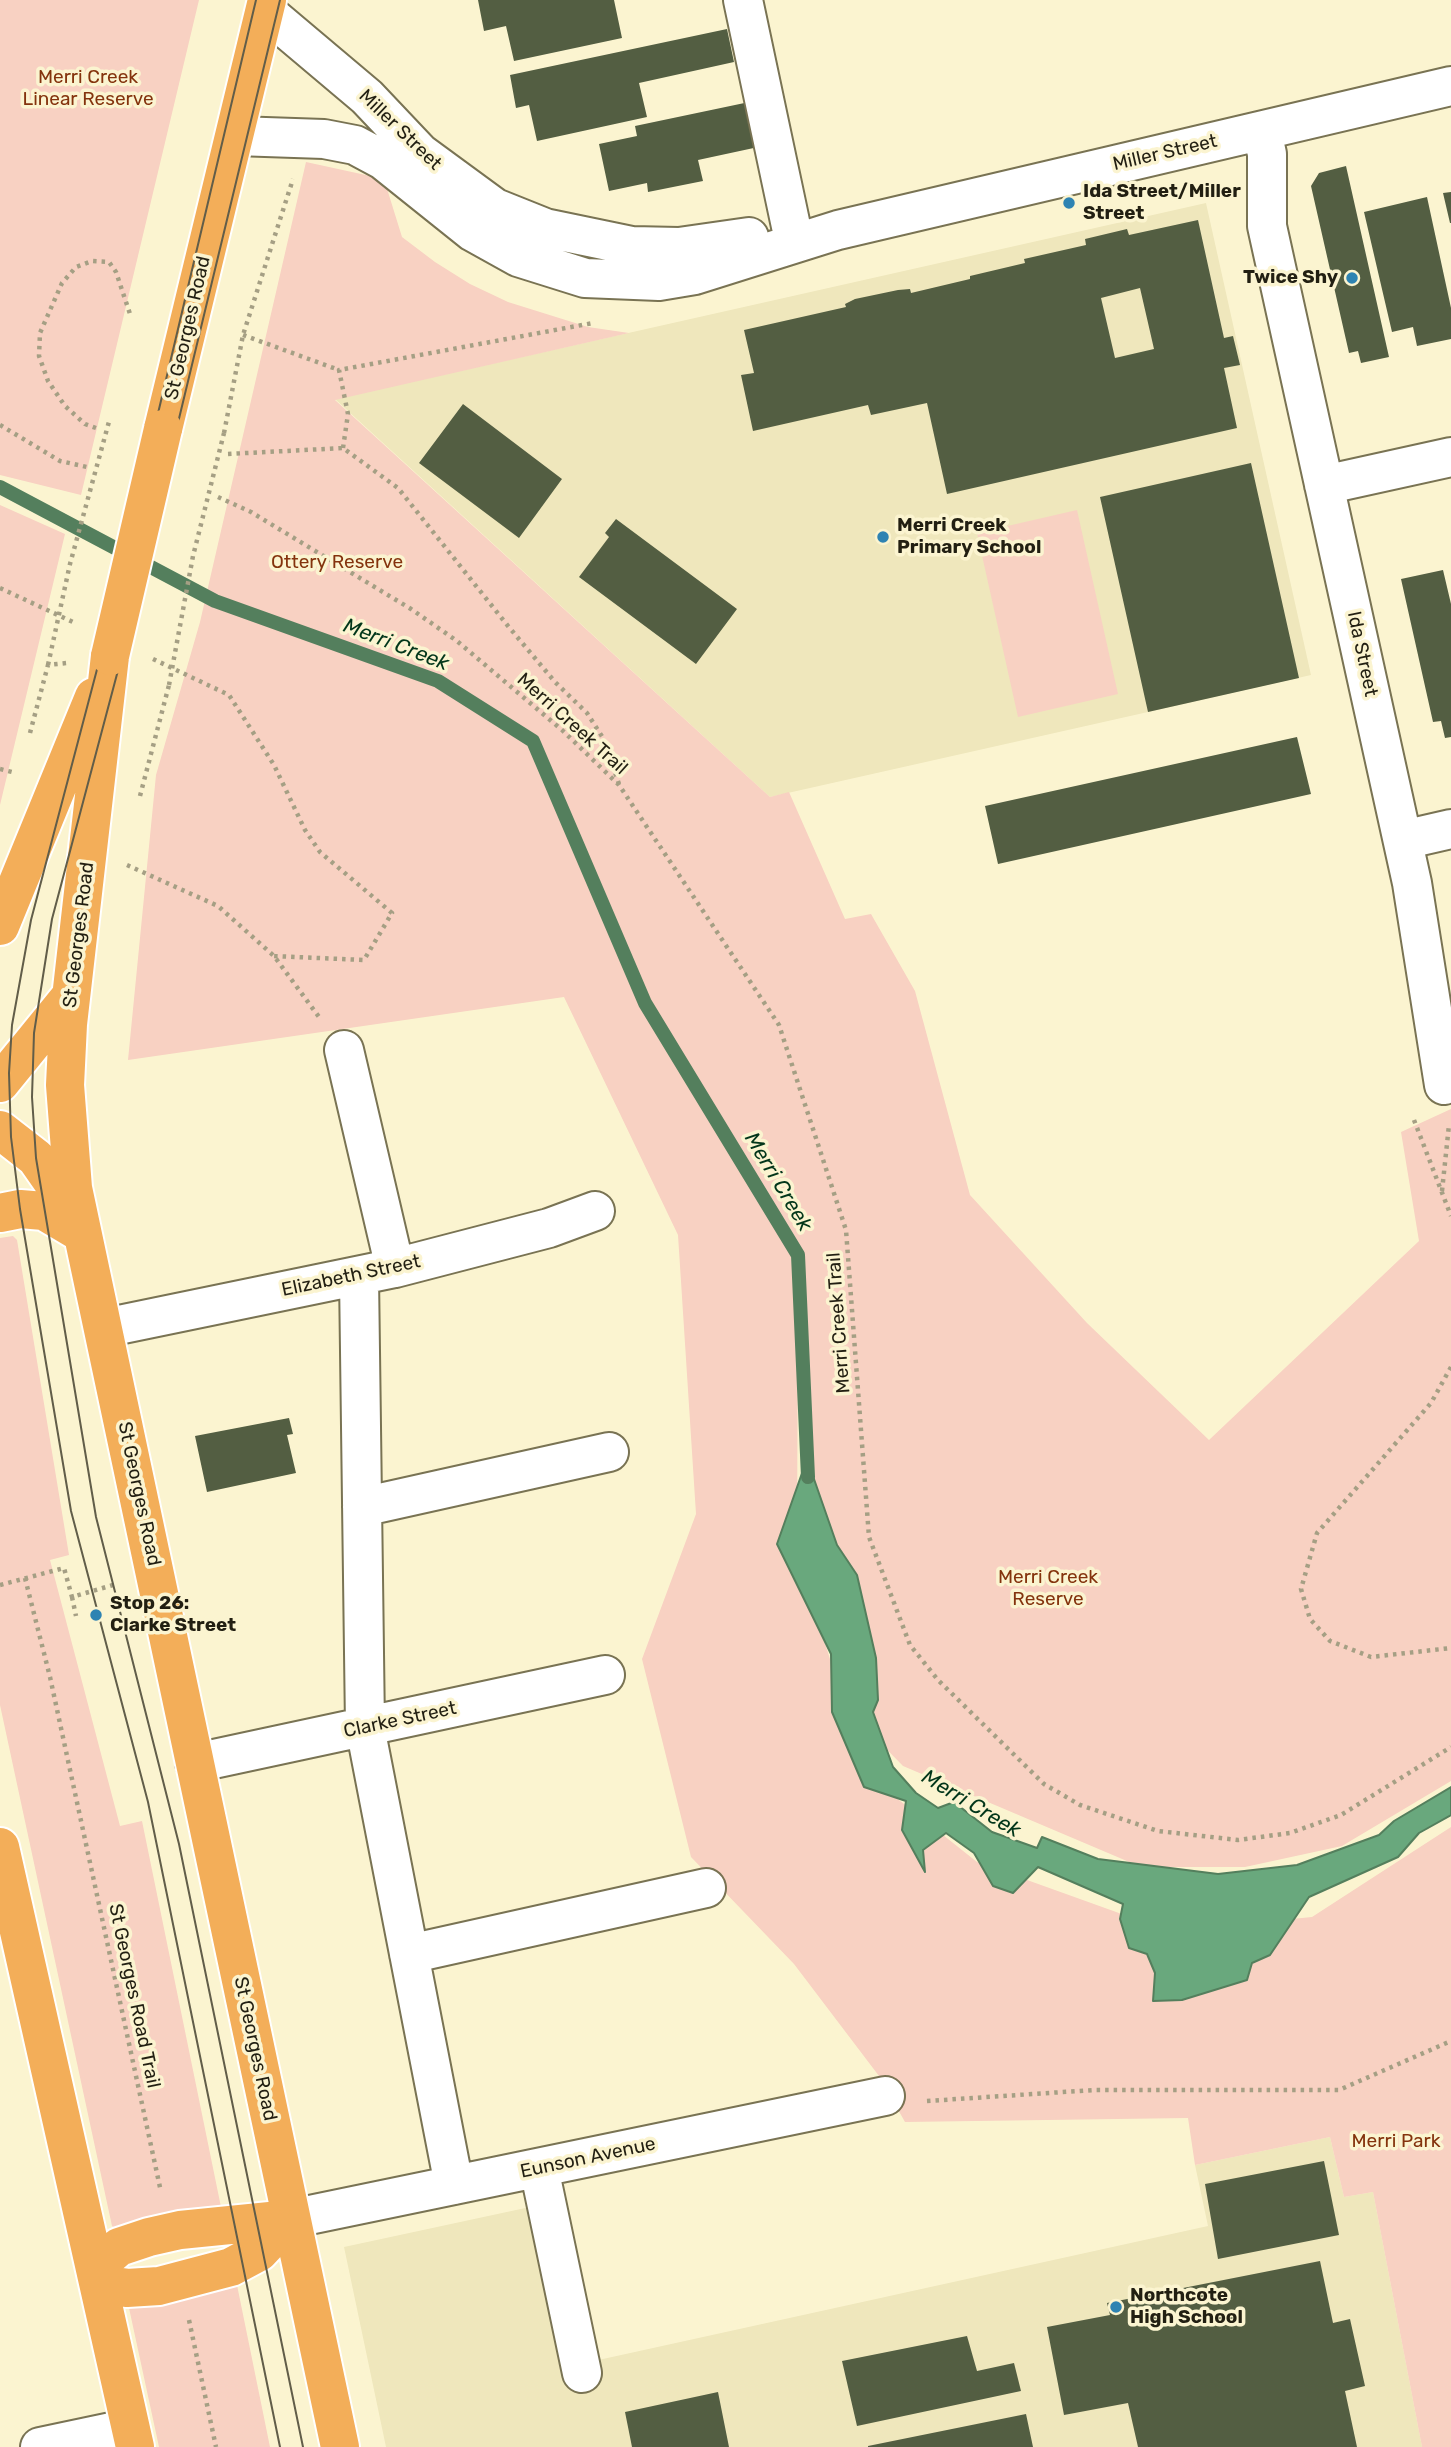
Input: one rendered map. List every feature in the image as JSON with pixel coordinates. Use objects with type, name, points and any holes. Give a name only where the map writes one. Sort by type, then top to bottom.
[{"type":"highway","name":"St Georges Road","points":[[266,6],[163,429],[127,656],[95,810],[70,997],[65,1085],[71,1175],[81,1233],[104,1328],[340,2447]]},
{"type":"highway","name":"St Georges Road","points":[[0,926],[127,656]]},
{"type":"highway","points":[[0,1083],[70,997]]},
{"type":"highway","points":[[0,1130],[36,1158],[51,1176],[67,1199],[81,1233]]},
{"type":"highway","points":[[0,1213],[20,1209],[44,1211],[81,1233]]},
{"type":"highway","points":[[0,1847],[132,2437]]},
{"type":"highway","points":[[97,2275],[119,2247],[170,2232],[290,2219]]},
{"type":"highway","points":[[97,2275],[127,2288],[181,2281],[250,2258],[267,2245],[290,2219]]},
{"type":"street","points":[[743,0],[792,231]]},
{"type":"street","name":"Miller Street","points":[[266,6],[367,97],[442,171],[495,208],[521,220],[604,243],[657,248],[700,245],[792,231],[838,230]]},
{"type":"street","name":"Miller Street","points":[[236,136],[339,140],[369,151],[473,233],[518,257],[585,278],[659,281],[680,278],[838,230],[1451,86]]},
{"type":"street","name":"Ida Street","points":[[1245,135],[1267,154],[1267,226],[1403,840],[1444,1085]]},
{"type":"street","points":[[1324,485],[1451,457]]},
{"type":"street","points":[[1403,840],[1451,829]]},
{"type":"street","points":[[344,1050],[377,1272],[362,1507],[365,1727],[454,2185]]},
{"type":"street","name":"Elizabeth Street","points":[[104,1328],[377,1272],[550,1228],[594,1211]]},
{"type":"street","points":[[362,1507],[609,1452]]},
{"type":"street","name":"Clarke Street","points":[[195,1763],[605,1675]]},
{"type":"street","points":[[409,1954],[706,1888]]},
{"type":"street","name":"Eunson Avenue","points":[[290,2219],[885,2096]]},
{"type":"street","points":[[539,2168],[582,2373]]},
{"type":"street","points":[[40,2447],[132,2437]]},
{"type":"path","points":[[138,805],[145,769],[169,685],[193,556],[224,433],[243,335],[304,138]]},
{"type":"path","points":[[96,428],[85,424],[65,406],[48,381],[38,356],[40,333],[62,283],[76,267],[92,261],[109,262],[116,272],[131,317]]},
{"type":"path","points":[[243,335],[339,370],[598,323]]},
{"type":"path","points":[[339,370],[348,414],[343,448]]},
{"type":"path","points":[[29,738],[70,564],[110,418]]},
{"type":"path","points":[[0,425],[60,461],[87,467]]},
{"type":"path","points":[[228,454],[343,448],[398,488],[555,682],[587,713],[603,738],[619,785]]},
{"type":"path","name":"Merri Creek Trail","points":[[218,497],[251,512],[411,609],[457,641],[562,730],[619,785],[779,1026],[846,1230],[869,1537],[910,1645],[937,1680],[1044,1784],[1080,1805],[1158,1831],[1238,1840],[1290,1833],[1342,1815],[1451,1746]]},
{"type":"path","points":[[0,588],[82,626]]},
{"type":"path","points":[[127,656],[229,695],[274,765],[305,830],[320,852],[392,913],[364,961],[274,956]]},
{"type":"path","points":[[0,769],[20,775],[23,762]]},
{"type":"path","points":[[125,877],[130,854]]},
{"type":"path","points":[[128,866],[218,906],[274,956],[344,1050]]},
{"type":"path","points":[[1442,1191],[1450,1118],[1444,1085]]},
{"type":"path","points":[[1414,1120],[1451,1216]]},
{"type":"path","points":[[1451,1367],[1431,1403],[1317,1533],[1301,1589],[1310,1619],[1330,1641],[1371,1657],[1451,1648]]},
{"type":"path","name":"St Georges Road Trail","points":[[0,1585],[25,1578],[50,1677],[170,2232]]},
{"type":"path","points":[[72,1597],[76,1616]]},
{"type":"path","points":[[885,2096],[924,2101],[1094,2090],[1339,2091],[1451,2041]]},
{"type":"path","points":[[181,2281],[216,2447]]},
{"type":"shaded area","name":"Merri Creek Primary School","points":[[1206,203],[1311,675],[1148,712],[770,797],[335,399]]},
{"type":"shaded area","points":[[807,1459],[837,1545],[857,1575],[876,1658],[878,1700],[873,1712],[893,1767],[916,1793],[938,1808],[954,1802],[992,1832],[1037,1848],[1042,1837],[1098,1859],[1218,1874],[1297,1865],[1379,1835],[1394,1821],[1451,1787],[1451,1815],[1419,1833],[1398,1857],[1309,1897],[1270,1955],[1252,1963],[1247,1980],[1182,2000],[1153,2001],[1155,1973],[1147,1954],[1129,1948],[1120,1919],[1123,1904],[1038,1867],[1013,1893],[993,1886],[974,1853],[946,1833],[923,1850],[925,1872],[902,1830],[906,1801],[864,1787],[832,1712],[831,1654],[777,1544]]},
{"type":"shaded area","name":"Northcote High School","points":[[1330,2137],[1344,2197],[1373,2192],[1422,2447],[386,2447],[344,2247],[530,2207],[562,2368],[1208,2226],[1195,2165]]},
{"type":"green space","name":"Merri Creek Linear Reserve","points":[[0,0],[199,0],[81,495],[0,475]]},
{"type":"green space","points":[[306,162],[384,179],[402,237],[470,284],[508,302],[588,327],[629,333],[335,400],[770,797],[789,792],[845,919],[871,914],[915,991],[970,1195],[1087,1323],[1209,1440],[1419,1241],[1401,1132],[1451,1109],[1451,1781],[1342,1846],[1245,1867],[1141,1867],[903,1766],[857,1719],[812,1563],[798,1276],[797,1552],[865,1773],[977,1862],[1169,1931],[1312,1917],[1451,1827],[1451,2447],[1422,2447],[1373,2192],[1344,2197],[1330,2137],[1195,2165],[1188,2118],[905,2122],[879,2076],[794,1964],[691,1857],[642,1659],[696,1514],[678,1235],[564,997],[128,1060],[156,775],[200,622]]},
{"type":"green space","points":[[0,505],[65,534],[0,805]]},
{"type":"green space","points":[[1077,510],[1118,694],[1018,717],[977,533]]},
{"type":"green space","points":[[13,1236],[17,1240],[69,1555],[50,1560],[120,1826],[142,1821],[221,2207],[116,2229],[112,2226],[0,1705],[0,1238]]},
{"type":"green space","points":[[237,2285],[270,2447],[159,2447],[129,2308]]},
{"type":"building","points":[[478,0],[614,0],[622,38],[514,61],[506,26],[484,31]]},
{"type":"building","points":[[727,29],[734,62],[639,83],[647,117],[537,141],[529,105],[516,108],[510,75]]},
{"type":"building","points":[[754,101],[763,146],[698,160],[703,181],[648,192],[647,183],[609,191],[599,144],[637,136],[635,126]]},
{"type":"building","name":"Twice Shy","points":[[1346,166],[1389,357],[1361,363],[1358,351],[1349,353],[1311,186],[1319,173]]},
{"type":"building","points":[[1451,192],[1451,223],[1450,223],[1443,193]]},
{"type":"building","points":[[1427,197],[1451,308],[1451,339],[1417,346],[1413,327],[1392,332],[1364,212]]},
{"type":"building","points":[[1198,220],[1224,338],[1233,336],[1240,365],[1224,368],[1237,428],[947,494],[927,403],[871,415],[868,405],[753,431],[741,375],[754,373],[744,330],[846,307],[845,304],[855,299],[898,290],[910,289],[911,293],[970,279],[970,276],[1025,263],[1024,259],[1086,245],[1085,239],[1127,229],[1129,235]],"holes":[[[1140,288],[1154,349],[1115,358],[1101,298]]]},
{"type":"building","points":[[463,404],[562,479],[519,538],[419,463]]},
{"type":"building","points":[[1251,463],[1299,678],[1148,712],[1100,497]]},
{"type":"building","points":[[616,519],[737,609],[696,664],[579,577],[609,537],[605,533]]},
{"type":"building","points":[[1443,570],[1451,604],[1451,737],[1445,738],[1441,721],[1433,722],[1401,579]]},
{"type":"building","points":[[1297,737],[1311,794],[998,864],[985,806]]},
{"type":"building","points":[[289,1418],[293,1434],[287,1435],[296,1473],[207,1492],[195,1436]]},
{"type":"building","points":[[1324,2161],[1339,2235],[1218,2259],[1205,2184]]},
{"type":"building","points":[[1320,2261],[1333,2323],[1350,2319],[1365,2386],[1345,2391],[1357,2447],[1138,2447],[1128,2403],[1064,2415],[1047,2327],[1110,2315],[1107,2303]]},
{"type":"building","points":[[967,2336],[977,2371],[1014,2363],[1021,2391],[857,2426],[842,2361]]},
{"type":"building","points":[[718,2392],[729,2447],[632,2447],[625,2412]]},
{"type":"building","points":[[1026,2414],[1033,2447],[868,2447],[868,2446]]},
{"type":"waterway","name":"Merri Creek","points":[[0,487],[215,601],[438,681],[533,741],[645,1003],[798,1255],[808,1477]]},
{"type":"tram line","points":[[256,0],[100,658],[31,920],[12,1025],[9,1073],[11,1137],[20,1209],[71,1511],[148,1802],[280,2447]]},
{"type":"tram line","points":[[280,0],[121,659],[52,919],[34,1033],[32,1097],[36,1158],[96,1517],[179,1844],[303,2447]]},
{"type":"place","name":"Ida Street/Miller Street","points":[[1069,203]]},
{"type":"place","name":"Twice Shy","points":[[1352,278]]},
{"type":"place","name":"Merri Creek Primary School","points":[[883,537]]},
{"type":"place","name":"Stop 26: Clarke Street","points":[[96,1615]]},
{"type":"place","name":"Northcote High School","points":[[1116,2307]]},
{"type":"park label","name":"Ottery Reserve","points":[[337,563]]},
{"type":"park label","name":"Merri Creek Reserve","points":[[1048,1589]]},
{"type":"park label","name":"Merri Park","points":[[1396,2142]]}]
